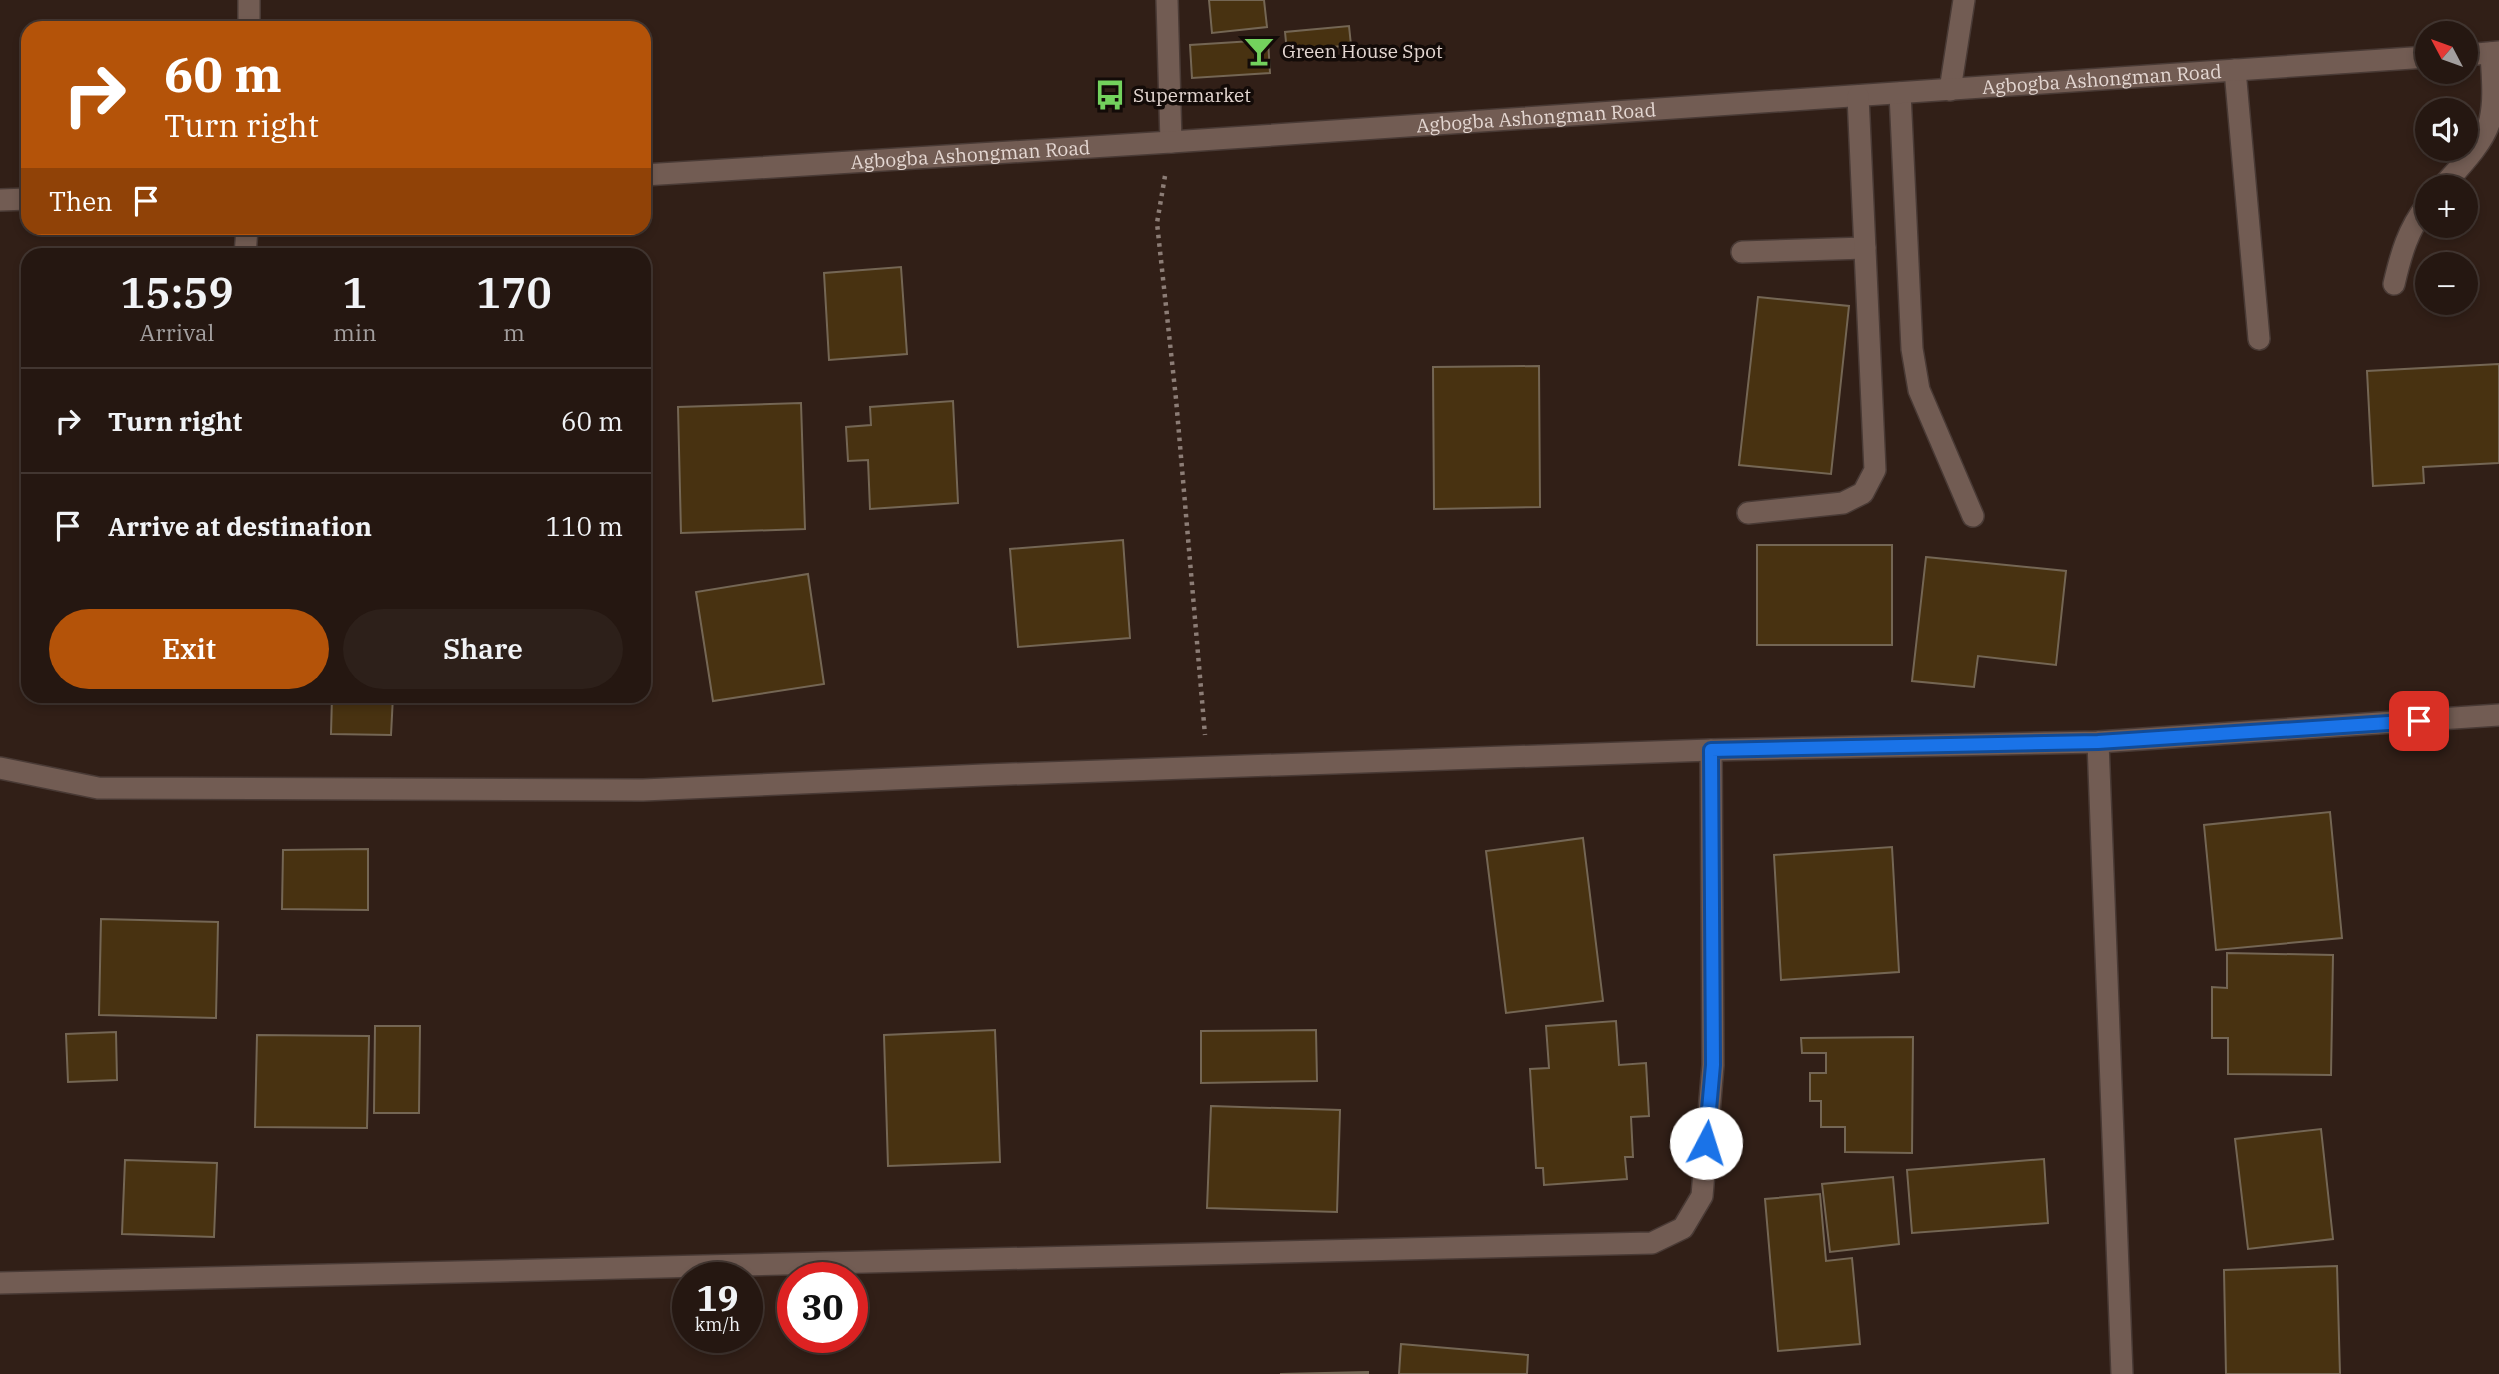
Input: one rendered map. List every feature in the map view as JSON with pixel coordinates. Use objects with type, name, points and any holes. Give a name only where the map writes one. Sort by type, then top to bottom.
[{"type":"street","points":[[249,0],[249,21]]},
{"type":"street","points":[[1167,0],[1171,142]]},
{"type":"street","points":[[1950,90],[1964,0]]},
{"type":"street","points":[[2452,175],[2478,144],[2490,123],[2495,53]]},
{"type":"street","name":"Agbogba Ashongman Road","points":[[651,175],[2415,58]]},
{"type":"street","points":[[2235,71],[2259,339]]},
{"type":"street","points":[[1900,93],[1912,349],[1919,390],[1973,516]]},
{"type":"street","points":[[1748,513],[1843,503],[1859,497],[1871,482],[1875,470],[1858,96]]},
{"type":"street","points":[[0,200],[21,198]]},
{"type":"street","points":[[2394,284],[2404,244],[2415,220]]},
{"type":"street","points":[[1742,252],[1865,248]]},
{"type":"street","points":[[0,768],[98,788],[643,790],[1711,750],[2098,742],[2499,715]]},
{"type":"street","points":[[2098,742],[2122,1374]]},
{"type":"street","points":[[0,1283],[1652,1244],[1683,1227],[1702,1196],[1713,1065],[1711,750]]},
{"type":"path","points":[[1171,142],[1157,223],[1176,399],[1208,767]]},
{"type":"building","points":[[1209,0],[1264,0],[1267,27],[1212,33]]},
{"type":"building","points":[[1349,26],[1351,45],[1287,52],[1285,32]]},
{"type":"building","points":[[1268,40],[1270,73],[1192,78],[1190,45]]},
{"type":"building","points":[[901,267],[907,354],[829,360],[824,273]]},
{"type":"building","points":[[1758,297],[1849,306],[1831,474],[1739,465]]},
{"type":"building","points":[[2499,364],[2499,463],[2423,467],[2424,483],[2373,486],[2367,371]]},
{"type":"building","points":[[1539,366],[1540,507],[1434,509],[1433,367]]},
{"type":"building","points":[[953,401],[958,503],[870,509],[868,460],[848,461],[846,427],[871,425],[870,407]]},
{"type":"building","points":[[801,403],[805,529],[681,533],[678,407]]},
{"type":"building","points":[[1123,540],[1130,638],[1018,647],[1010,549]]},
{"type":"building","points":[[1757,545],[1892,545],[1892,645],[1757,645]]},
{"type":"building","points":[[1926,557],[2066,571],[2056,665],[1978,656],[1974,687],[1912,681]]},
{"type":"building","points":[[808,574],[824,684],[713,701],[696,592]]},
{"type":"building","points":[[332,703],[393,703],[391,735],[331,734]]},
{"type":"building","points":[[2330,812],[2342,938],[2216,950],[2204,825]]},
{"type":"building","points":[[1583,838],[1603,1001],[1506,1013],[1486,851]]},
{"type":"building","points":[[1892,847],[1899,972],[1781,980],[1774,855]]},
{"type":"building","points":[[368,849],[368,910],[282,909],[283,850]]},
{"type":"building","points":[[101,919],[218,922],[216,1018],[99,1015]]},
{"type":"building","points":[[2227,953],[2333,955],[2331,1075],[2228,1074],[2228,1038],[2212,1038],[2212,987],[2227,988]]},
{"type":"building","points":[[1616,1021],[1619,1065],[1646,1063],[1649,1116],[1631,1117],[1633,1157],[1625,1157],[1627,1179],[1544,1185],[1543,1168],[1536,1168],[1530,1069],[1549,1068],[1546,1026]]},
{"type":"building","points":[[375,1026],[420,1026],[419,1113],[374,1113]]},
{"type":"building","points":[[995,1030],[1000,1162],[888,1166],[884,1035]]},
{"type":"building","points":[[1316,1030],[1317,1081],[1201,1083],[1201,1031]]},
{"type":"building","points":[[116,1032],[117,1080],[68,1082],[66,1034]]},
{"type":"building","points":[[257,1035],[369,1036],[367,1128],[255,1127]]},
{"type":"building","points":[[1913,1037],[1912,1153],[1845,1152],[1845,1127],[1821,1127],[1821,1101],[1810,1101],[1810,1073],[1826,1073],[1826,1053],[1802,1053],[1801,1038]]},
{"type":"building","points":[[1211,1106],[1340,1110],[1337,1212],[1207,1208]]},
{"type":"building","points":[[2321,1129],[2333,1239],[2248,1249],[2235,1139]]},
{"type":"building","points":[[2044,1159],[2048,1223],[1912,1233],[1907,1170]]},
{"type":"building","points":[[125,1160],[217,1163],[214,1237],[122,1234]]},
{"type":"building","points":[[1893,1177],[1899,1244],[1830,1252],[1822,1184]]},
{"type":"building","points":[[1820,1194],[1826,1261],[1852,1258],[1860,1344],[1778,1351],[1765,1199]]},
{"type":"building","points":[[2337,1266],[2340,1374],[2226,1374],[2224,1270]]},
{"type":"building","points":[[1401,1344],[1528,1355],[1527,1374],[1399,1374]]},
{"type":"building","points":[[1368,1372],[1368,1374],[1280,1374]]},
{"type":"place","name":"Green House Spot","points":[[1259,51]]},
{"type":"place","name":"Supermarket","points":[[1110,95]]},
{"type":"route","points":[[1706,1143],[1713,1065],[1711,750],[2098,742],[2419,721]]}]
